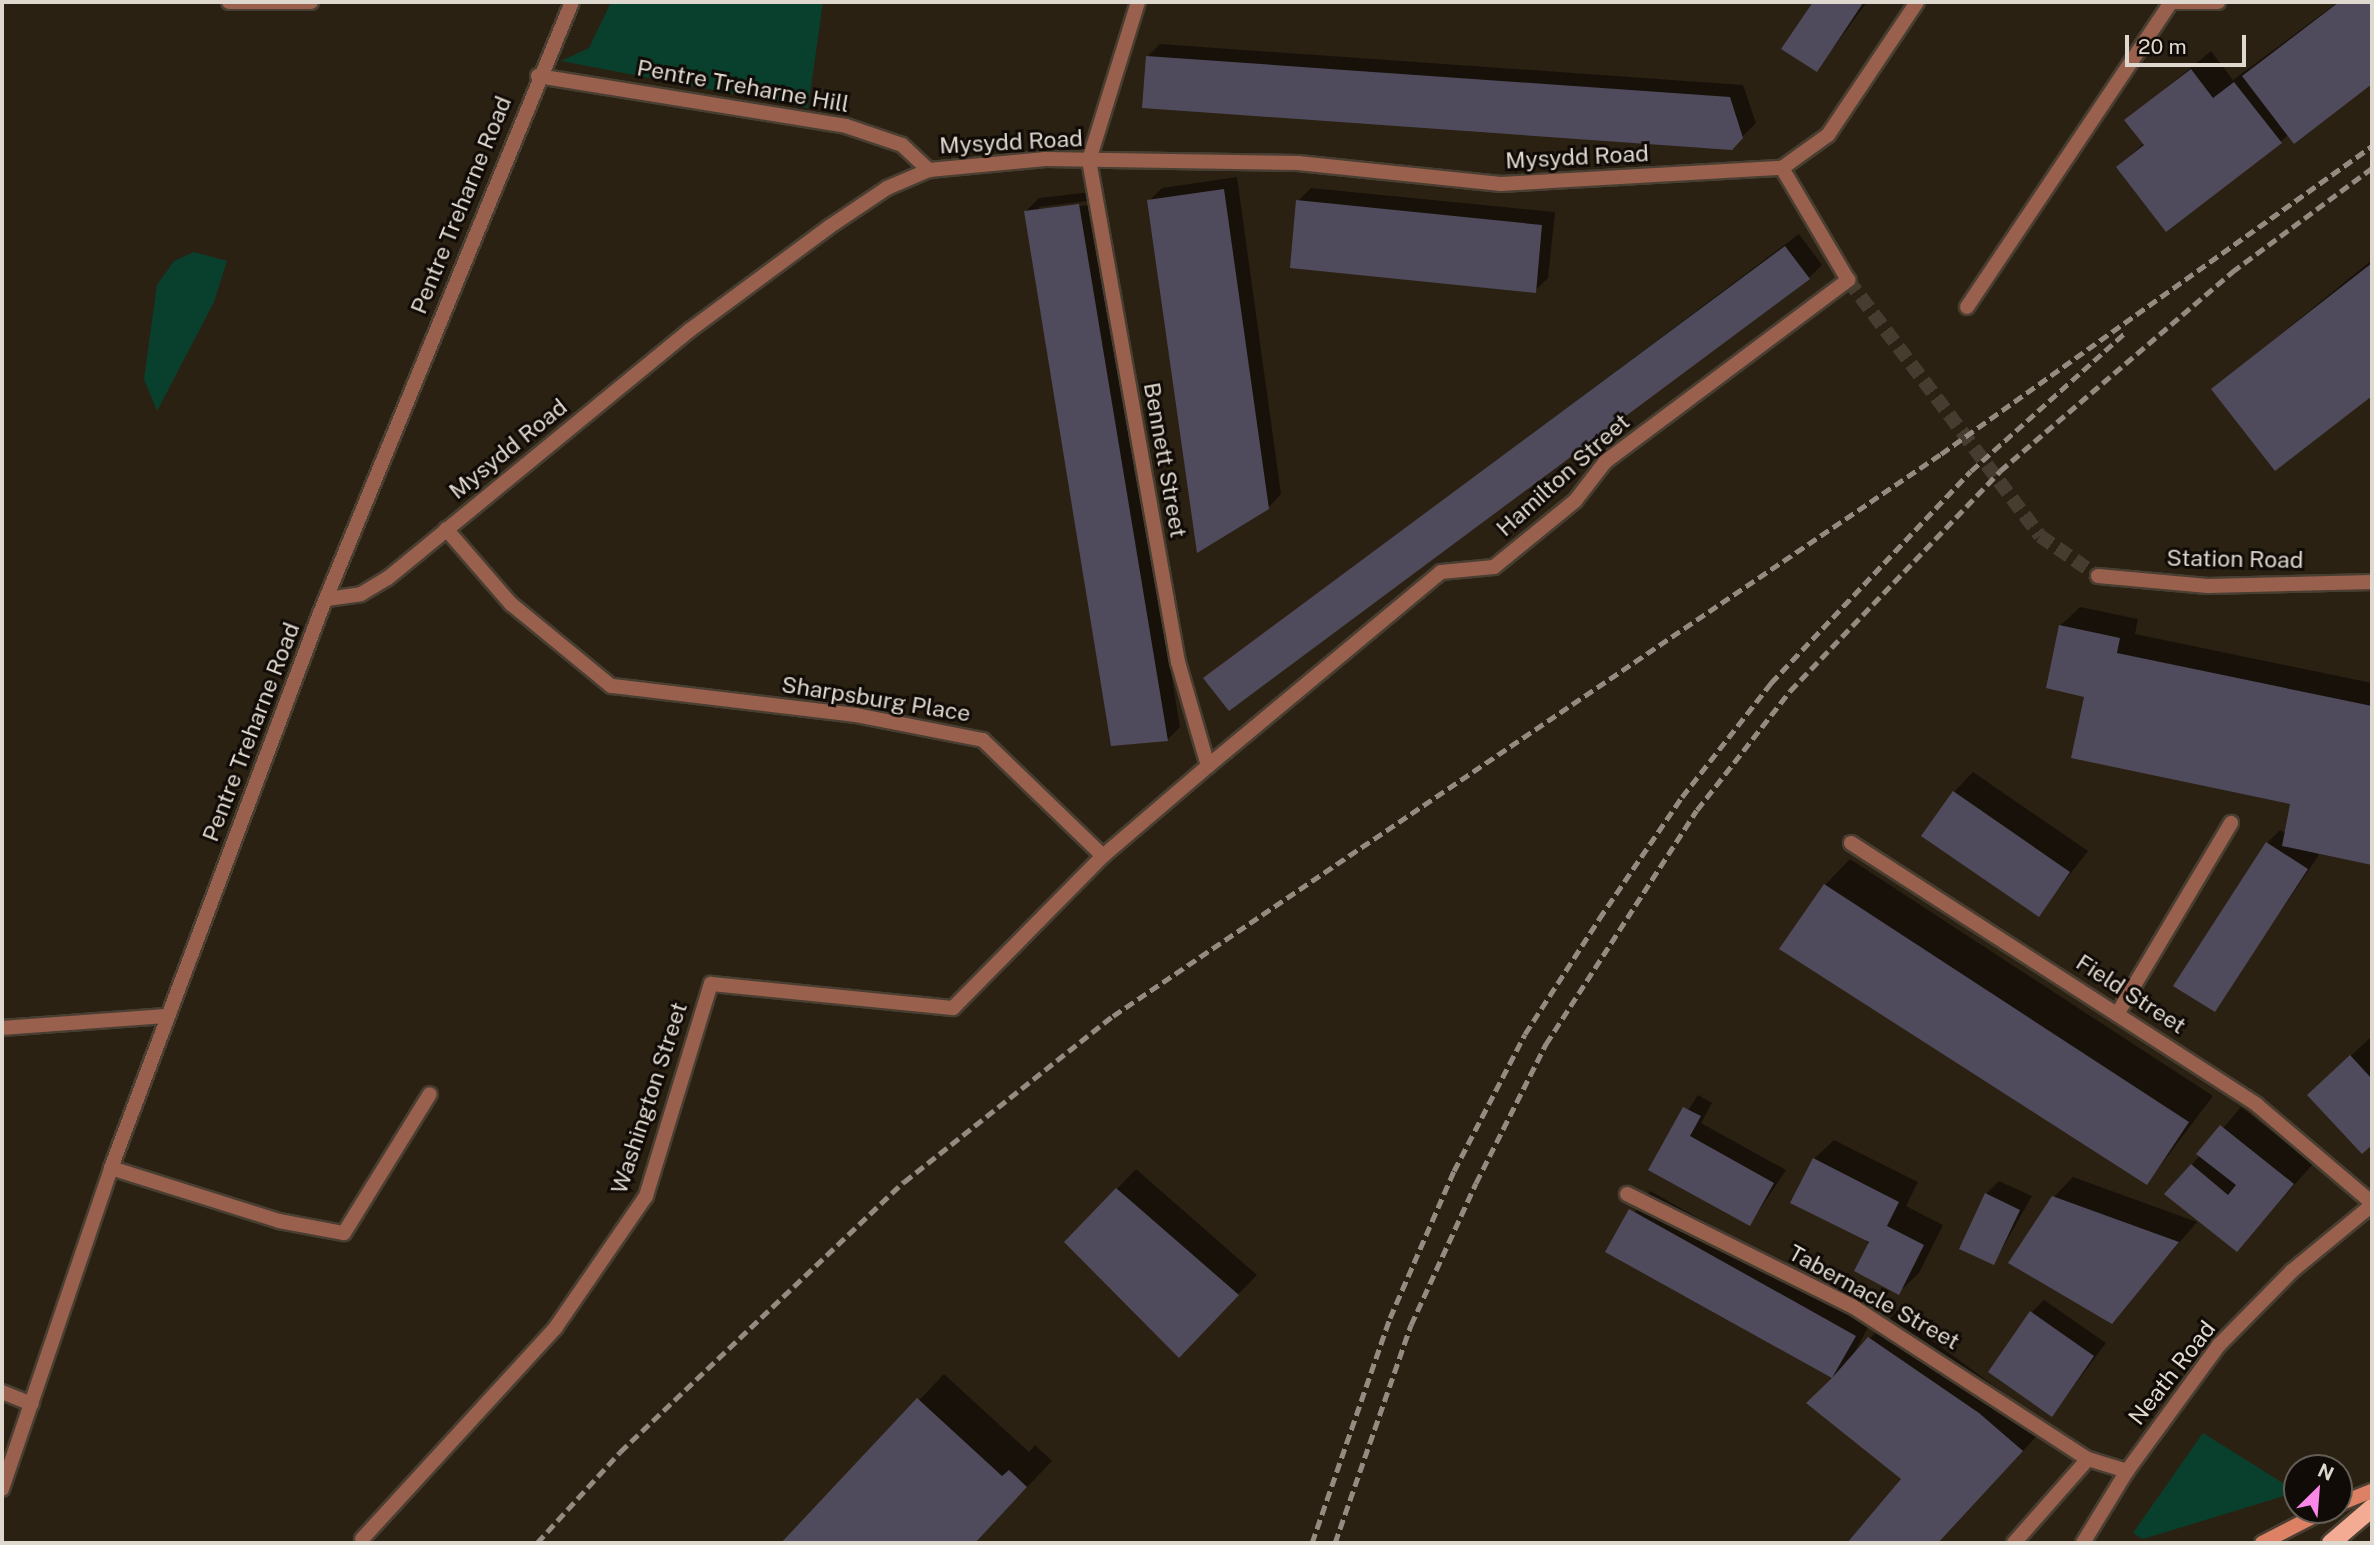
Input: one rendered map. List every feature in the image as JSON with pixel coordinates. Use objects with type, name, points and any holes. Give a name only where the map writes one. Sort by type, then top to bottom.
[{"type":"main road","points":[[2353,1498],[2372,1491]]},
{"type":"main road","points":[[2331,1543],[2372,1508]]},
{"type":"main road","points":[[2262,1543],[2299,1524]]},
{"type":"street","points":[[229,2],[311,2]]},
{"type":"street","name":"Pentre Treharne Road","points":[[2,1489],[111,1168],[166,1016],[327,599],[538,76],[572,2]]},
{"type":"street","points":[[1089,160],[1138,2]]},
{"type":"street","points":[[1782,168],[1828,135],[1917,2]]},
{"type":"street","points":[[1967,307],[2171,2],[2218,2]]},
{"type":"street","name":"Pentre Treharne Hill","points":[[538,76],[846,126],[902,145],[929,170]]},
{"type":"street","name":"Mysydd Road","points":[[327,599],[362,594],[829,226],[887,188],[929,170],[1089,160],[1298,163],[1501,184],[1782,168]]},
{"type":"street","name":"Bennett Street","points":[[1089,160],[1178,662],[1208,766]]},
{"type":"street","name":"Hamilton Street","points":[[1103,856],[1441,572],[1494,567],[1575,501],[1605,462],[1848,280],[1782,168]]},
{"type":"street","name":"Sharpsburg Place","points":[[446,529],[511,604],[611,686],[856,715],[983,740],[1103,856]]},
{"type":"street","name":"Station Road","points":[[2098,576],[2208,586],[2372,582]]},
{"type":"street","points":[[2119,1011],[2231,823]]},
{"type":"street","name":"Field Street","points":[[1850,843],[2119,1011],[2257,1104],[2372,1204]]},
{"type":"street","name":"Washington Street","points":[[362,1539],[555,1327],[646,1196],[710,984],[953,1008],[1103,856]]},
{"type":"street","points":[[2,1028],[166,1016]]},
{"type":"street","points":[[111,1168],[279,1221],[344,1233],[365,1208],[430,1094]]},
{"type":"street","name":"Tabernacle Street","points":[[1627,1194],[1852,1306],[2088,1459]]},
{"type":"street","name":"Neath Road","points":[[2083,1543],[2127,1471],[2218,1345],[2292,1271],[2372,1204]]},
{"type":"street","points":[[2,1392],[32,1404]]},
{"type":"street","points":[[2014,1543],[2088,1459],[2127,1471]]},
{"type":"green space","points":[[611,2],[823,2],[808,108],[561,61],[589,48]]},
{"type":"green space","points":[[194,252],[227,261],[214,302],[157,411],[144,379],[157,285],[174,261]]},
{"type":"green space","points":[[2203,1433],[2283,1483],[2283,1496],[2143,1539],[2133,1533]]},
{"type":"building","points":[[1813,2],[1863,3],[1817,72],[1781,49]]},
{"type":"building","points":[[2339,2],[2372,2],[2372,84],[2294,144],[2242,76]]},
{"type":"building","points":[[1146,56],[1730,97],[1743,138],[1732,150],[1142,108]]},
{"type":"building","points":[[2191,69],[2213,98],[2234,82],[2282,143],[2166,232],[2116,167],[2144,145],[2124,120]]},
{"type":"building","points":[[1224,189],[1269,509],[1197,553],[1147,200]]},
{"type":"building","points":[[1296,200],[1542,225],[1536,293],[1290,268]]},
{"type":"building","points":[[1079,204],[1168,741],[1111,746],[1024,211]]},
{"type":"building","points":[[1785,246],[1810,279],[1229,711],[1203,678]]},
{"type":"building","points":[[2372,263],[2372,396],[2275,471],[2211,389]]},
{"type":"building","points":[[2059,625],[2120,638],[2117,653],[2372,706],[2372,865],[2282,846],[2290,804],[2071,758],[2084,697],[2046,688]]},
{"type":"building","points":[[1953,791],[2070,872],[2039,917],[1921,836]]},
{"type":"building","points":[[2266,842],[2308,869],[2215,1012],[2173,986]]},
{"type":"building","points":[[1824,884],[2189,1122],[2147,1185],[1779,949]]},
{"type":"building","points":[[2350,1055],[2372,1079],[2372,1145],[2362,1154],[2307,1095]]},
{"type":"building","points":[[1683,1107],[1701,1116],[1690,1136],[1774,1183],[1750,1226],[1648,1170]]},
{"type":"building","points":[[2220,1125],[2294,1184],[2237,1252],[2164,1194],[2191,1164],[2228,1195],[2236,1185],[2196,1154]]},
{"type":"building","points":[[1813,1158],[1899,1202],[1887,1226],[1924,1245],[1899,1295],[1854,1271],[1869,1242],[1790,1203]]},
{"type":"building","points":[[1116,1188],[1239,1295],[1179,1358],[1064,1242]]},
{"type":"building","points":[[1985,1193],[2020,1210],[1994,1265],[1959,1249]]},
{"type":"building","points":[[2052,1196],[2179,1242],[2112,1324],[2008,1263]]},
{"type":"building","points":[[1629,1209],[1856,1336],[1832,1378],[1605,1252]]},
{"type":"building","points":[[2030,1311],[2094,1356],[2052,1417],[1988,1372]]},
{"type":"building","points":[[1868,1337],[1979,1413],[2023,1451],[1938,1543],[1847,1543],[1901,1479],[1806,1403]]},
{"type":"building","points":[[917,1398],[1002,1476],[1009,1470],[1027,1487],[975,1543],[781,1543]]},
{"type":"tunnel","points":[[1848,280],[2040,536],[2098,576]]},
{"type":"railway","points":[[537,1543],[620,1452],[904,1182],[1113,1016],[1941,454],[2372,146]]},
{"type":"railway","points":[[1335,1543],[1411,1325],[1476,1183],[1546,1044],[1697,810],[1790,691],[2000,471],[2232,272],[2372,168]]},
{"type":"railway","points":[[1312,1543],[1390,1318],[1454,1171],[1525,1034],[1599,919],[1682,797],[1771,683],[1971,471],[2125,333]]}]
